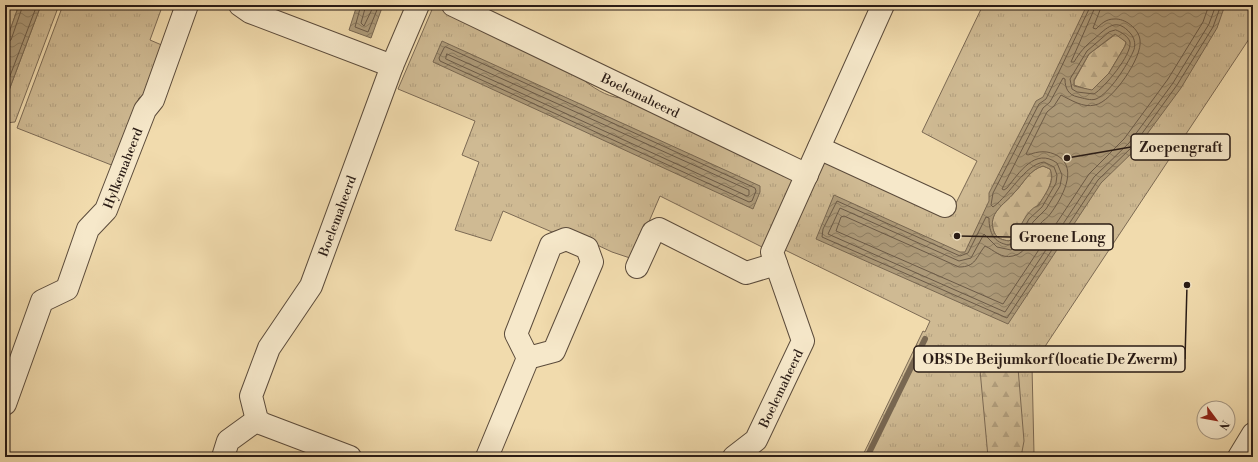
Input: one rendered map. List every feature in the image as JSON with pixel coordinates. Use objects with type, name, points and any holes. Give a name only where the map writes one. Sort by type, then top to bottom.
[{"type":"street","name":"Hylkemaheerd","points":[[5,404],[42,301],[67,289],[88,229],[106,210],[145,110],[153,100],[187,5]]},
{"type":"street","name":"Boelemaheerd","points":[[257,420],[251,396],[268,348],[311,286],[392,66],[418,5]]},
{"type":"street","name":"Boelemaheerd","points":[[453,5],[807,175]]},
{"type":"street","name":"Boelemaheerd","points":[[734,457],[756,440],[803,341],[772,252],[883,5]]},
{"type":"street","points":[[247,8],[392,66]]},
{"type":"street","points":[[819,148],[945,206]]},
{"type":"street","points":[[636,267],[653,232],[659,229],[746,273],[776,264]]},
{"type":"street","points":[[487,457],[528,358],[516,334],[552,245],[566,238],[587,248],[592,262],[554,351],[528,358]]},
{"type":"street","points":[[223,457],[228,441],[257,420],[263,424],[350,457]]},
{"type":"street","points":[[1239,457],[1253,434]]},
{"type":"green space","points":[[5,5],[19,5],[5,44]]},
{"type":"green space","points":[[41,5],[59,5],[15,122],[5,123],[5,101]]},
{"type":"green space","points":[[63,5],[158,5],[162,7],[150,40],[164,46],[145,95],[139,98],[114,166],[17,128]]},
{"type":"green space","points":[[434,5],[586,73],[586,82],[604,93],[615,97],[626,98],[799,179],[766,249],[660,196],[633,259],[612,252],[563,229],[552,232],[503,211],[491,241],[455,230],[479,162],[462,155],[475,121],[398,89]]},
{"type":"green space","points":[[983,5],[1253,5],[1253,33],[1032,366],[1034,454],[1032,457],[862,457],[923,331],[925,332],[930,321],[785,250],[825,161],[949,217],[977,161],[922,132]]},
{"type":"green space","points":[[1116,34],[1126,42],[1109,73],[1092,91],[1074,85],[1074,81],[1089,54]]},
{"type":"green space","points":[[1043,166],[1050,169],[1051,173],[1051,183],[1044,197],[1026,216],[1012,239],[1009,241],[998,238],[992,225],[995,214],[1034,170]]},
{"type":"green space","points":[[979,359],[996,365],[1018,368],[1024,441],[1021,457],[988,457]]},
{"type":"water","points":[[19,5],[41,5],[5,101],[5,44]]},
{"type":"water","points":[[357,5],[383,5],[371,38],[349,30]]},
{"type":"water","points":[[1087,5],[1225,5],[1217,28],[1181,88],[1136,149],[1101,183],[1008,324],[816,239],[834,195],[960,252],[965,252],[989,201],[989,193],[1036,101],[1043,97]],"holes":[[[1115,34],[1126,42],[1109,73],[1092,90],[1074,86],[1074,80],[1089,54]],[[1043,166],[1050,169],[1052,178],[1051,183],[1039,205],[1030,211],[1017,232],[1009,241],[998,238],[992,225],[995,214],[1030,174],[1034,170]]]},
{"type":"water","points":[[442,41],[760,186],[760,192],[753,209],[433,62]]},
{"type":"waterway","points":[[867,457],[925,339]]},
{"type":"place","name":"Zoepengraft","points":[[1067,158]]},
{"type":"place","name":"Groene Long","points":[[957,236]]},
{"type":"place","name":"OBS De Beijumkorf (locatie De Zwerm)","points":[[1187,285]]}]
